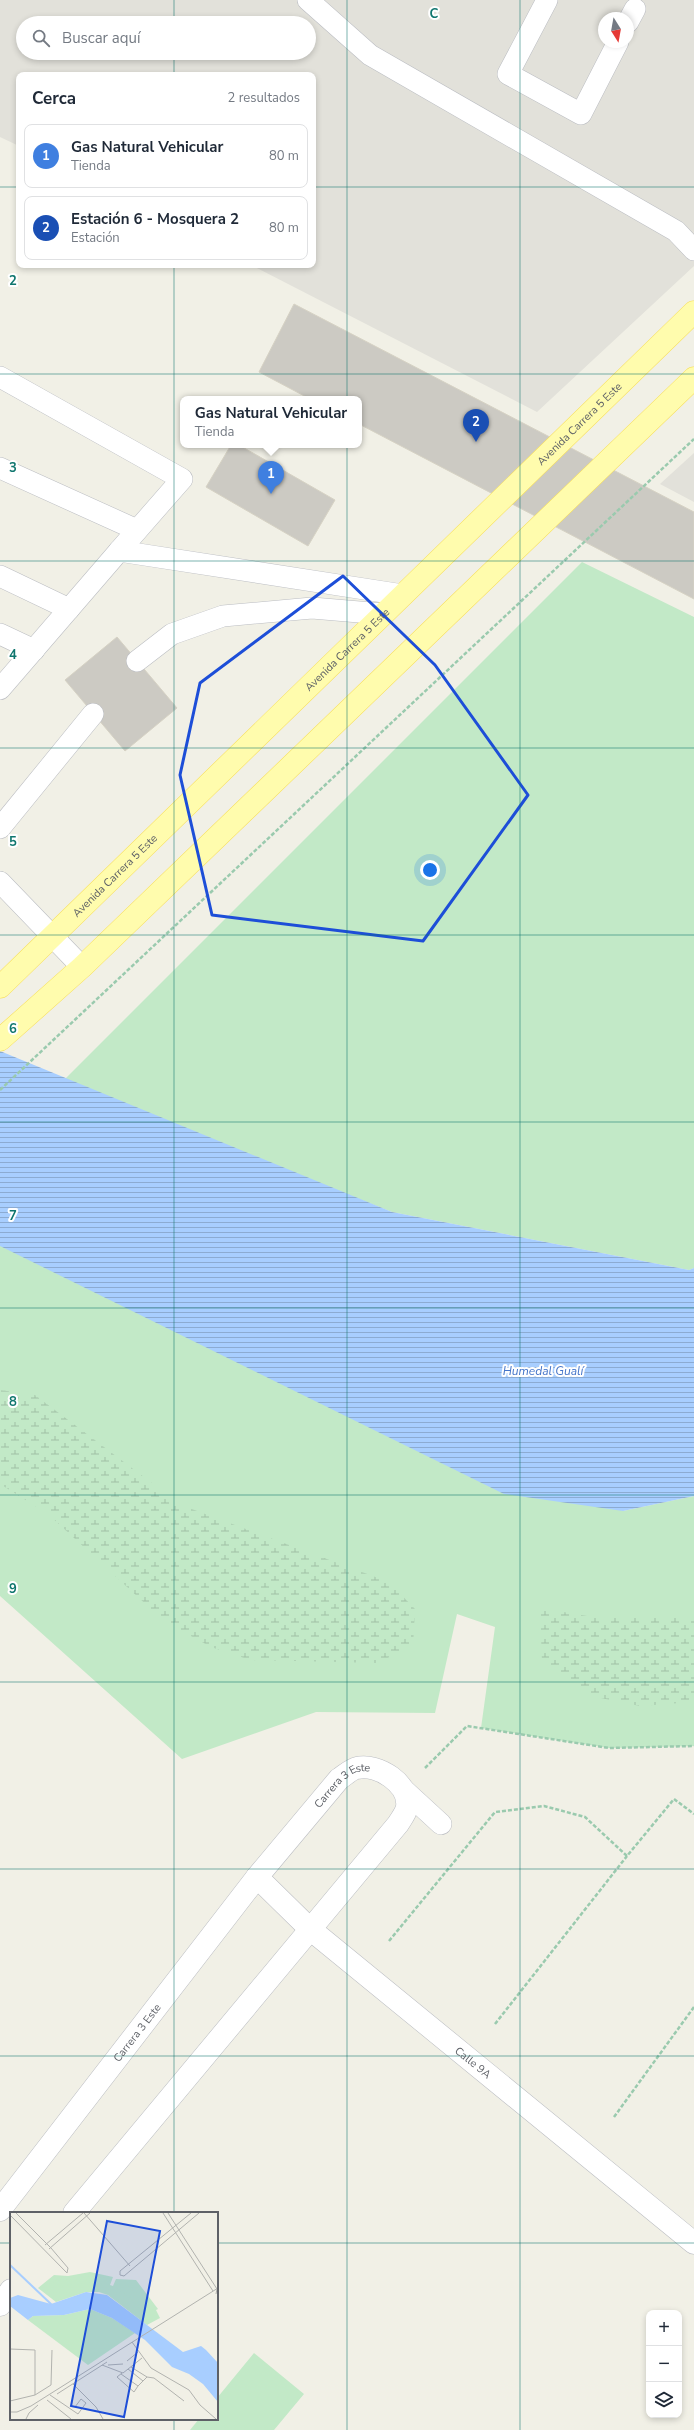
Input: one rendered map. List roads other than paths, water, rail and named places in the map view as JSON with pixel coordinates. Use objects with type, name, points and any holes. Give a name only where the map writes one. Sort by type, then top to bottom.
[{"type":"main road","name":"Avenida Carrera 5 Este","points":[[1,986],[694,312]]},
{"type":"main road","points":[[0,1040],[82,967],[694,378]]},
{"type":"street","name":"Carrera 3 Este","points":[[0,2210],[257,1877],[339,1779],[356,1768],[372,1766],[390,1776],[404,1790]]},
{"type":"street","points":[[75,2212],[398,1824],[407,1807],[404,1790]]},
{"type":"street","name":"Calle 9A","points":[[257,1877],[310,1930],[694,2243]]},
{"type":"street","points":[[0,2305],[10,2291]]},
{"type":"lane","points":[[308,0],[370,55],[676,231],[694,250]]},
{"type":"lane","points":[[547,0],[508,74],[581,114],[615,48]]},
{"type":"lane","points":[[0,377],[182,479],[0,689]]},
{"type":"lane","points":[[0,468],[137,530]]},
{"type":"lane","points":[[119,551],[404,595]]},
{"type":"lane","points":[[0,576],[69,609]]},
{"type":"lane","points":[[137,661],[172,634],[223,616],[312,608],[383,614]]},
{"type":"lane","points":[[0,634],[34,650]]},
{"type":"lane","points":[[0,828],[93,714]]},
{"type":"lane","points":[[0,882],[82,967]]},
{"type":"lane","points":[[404,1790],[441,1824]]},
{"type":"water","name":"Humedal Gualí","points":[[0,1051],[392,1212],[689,1270],[694,1268],[694,1496],[623,1511],[504,1494],[0,1246]]},
{"type":"place","name":"Estación 6 - Mosquera 2","points":[[476,442]]},
{"type":"place","name":"Gas Natural Vehicular","points":[[271,494]]}]
